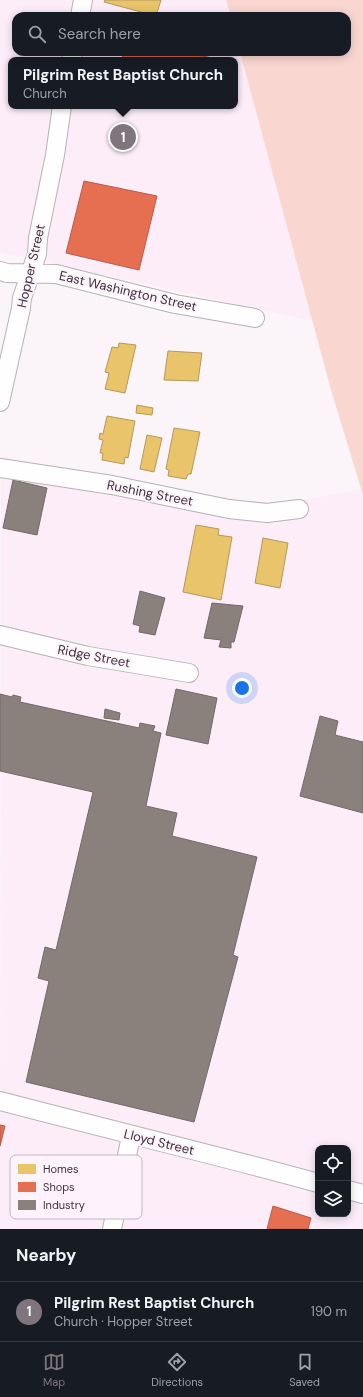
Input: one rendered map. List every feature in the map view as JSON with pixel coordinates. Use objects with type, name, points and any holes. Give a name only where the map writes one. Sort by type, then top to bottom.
[{"type":"street","points":[[81,12],[83,0]]},
{"type":"street","name":"Hopper Street","points":[[0,402],[22,298],[37,254],[38,238],[55,155],[62,109]]},
{"type":"street","name":"East Washington Street","points":[[0,271],[7,273],[56,274],[175,304],[255,318]]},
{"type":"street","name":"Rushing Street","points":[[0,468],[112,485],[229,509],[268,513],[299,509]]},
{"type":"street","name":"Ridge Street","points":[[0,635],[88,656],[189,674]]},
{"type":"street","name":"Lloyd Street","points":[[0,1101],[131,1136],[254,1165],[315,1182]]},
{"type":"street","points":[[127,1155],[131,1136]]},
{"type":"street","points":[[351,1191],[363,1194]]},
{"type":"street","points":[[112,1229],[114,1219]]},
{"type":"shaded area","points":[[0,0],[226,0],[230,12],[12,12],[12,56],[241,56],[313,321],[0,252]]},
{"type":"shaded area","points":[[226,0],[363,0],[363,495],[331,390],[241,56],[351,56],[351,12],[230,12]]},
{"type":"shaded area","points":[[1,456],[265,507],[361,489],[363,495],[363,1229],[0,1229]]},
{"type":"building: Homes","points":[[105,0],[161,0],[157,12],[141,12],[104,2]]},
{"type":"building: Homes","points":[[119,343],[136,345],[125,393],[105,389],[109,373],[105,372],[112,347],[118,348]]},
{"type":"building: Homes","points":[[168,351],[202,353],[198,381],[164,380]]},
{"type":"building: Homes","points":[[137,405],[153,408],[152,415],[136,413]]},
{"type":"building: Homes","points":[[107,416],[135,421],[128,458],[125,457],[124,464],[102,460],[103,453],[100,453],[103,440],[99,439],[100,433],[103,434]]},
{"type":"building: Homes","points":[[174,428],[200,432],[191,474],[188,474],[186,479],[168,476],[169,470],[166,469]]},
{"type":"building: Homes","points":[[147,435],[162,438],[154,472],[140,469]]},
{"type":"building: Homes","points":[[196,525],[219,529],[218,535],[232,537],[221,600],[183,592]]},
{"type":"building: Homes","points":[[263,538],[288,543],[280,588],[255,583]]},
{"type":"building: Shops","points":[[202,56],[208,57],[122,57]]},
{"type":"building: Shops","points":[[84,181],[157,196],[139,270],[66,253]]},
{"type":"building: Shops","points":[[0,1125],[5,1126],[0,1146]]},
{"type":"building: Shops","points":[[273,1206],[311,1218],[308,1229],[267,1229]]},
{"type":"building: Industry","points":[[13,480],[47,488],[37,535],[3,528]]},
{"type":"building: Industry","points":[[140,591],[165,598],[155,635],[139,632],[140,626],[133,624]]},
{"type":"building: Industry","points":[[212,603],[243,606],[234,642],[231,642],[231,648],[219,647],[221,640],[204,638]]},
{"type":"building: Industry","points":[[176,689],[217,698],[208,744],[166,735]]},
{"type":"building: Industry","points":[[0,694],[12,697],[13,695],[21,697],[20,702],[139,728],[140,723],[155,726],[153,731],[161,733],[146,806],[177,813],[172,836],[257,857],[233,955],[238,957],[194,1122],[26,1082],[49,981],[38,978],[45,947],[56,950],[93,792],[0,771]]},
{"type":"building: Industry","points":[[105,709],[120,713],[119,720],[104,718]]},
{"type":"building: Industry","points":[[320,716],[338,721],[335,735],[363,742],[363,813],[300,796]]},
{"type":"place","name":"Pilgrim Rest Baptist Church","points":[[123,137]]}]
